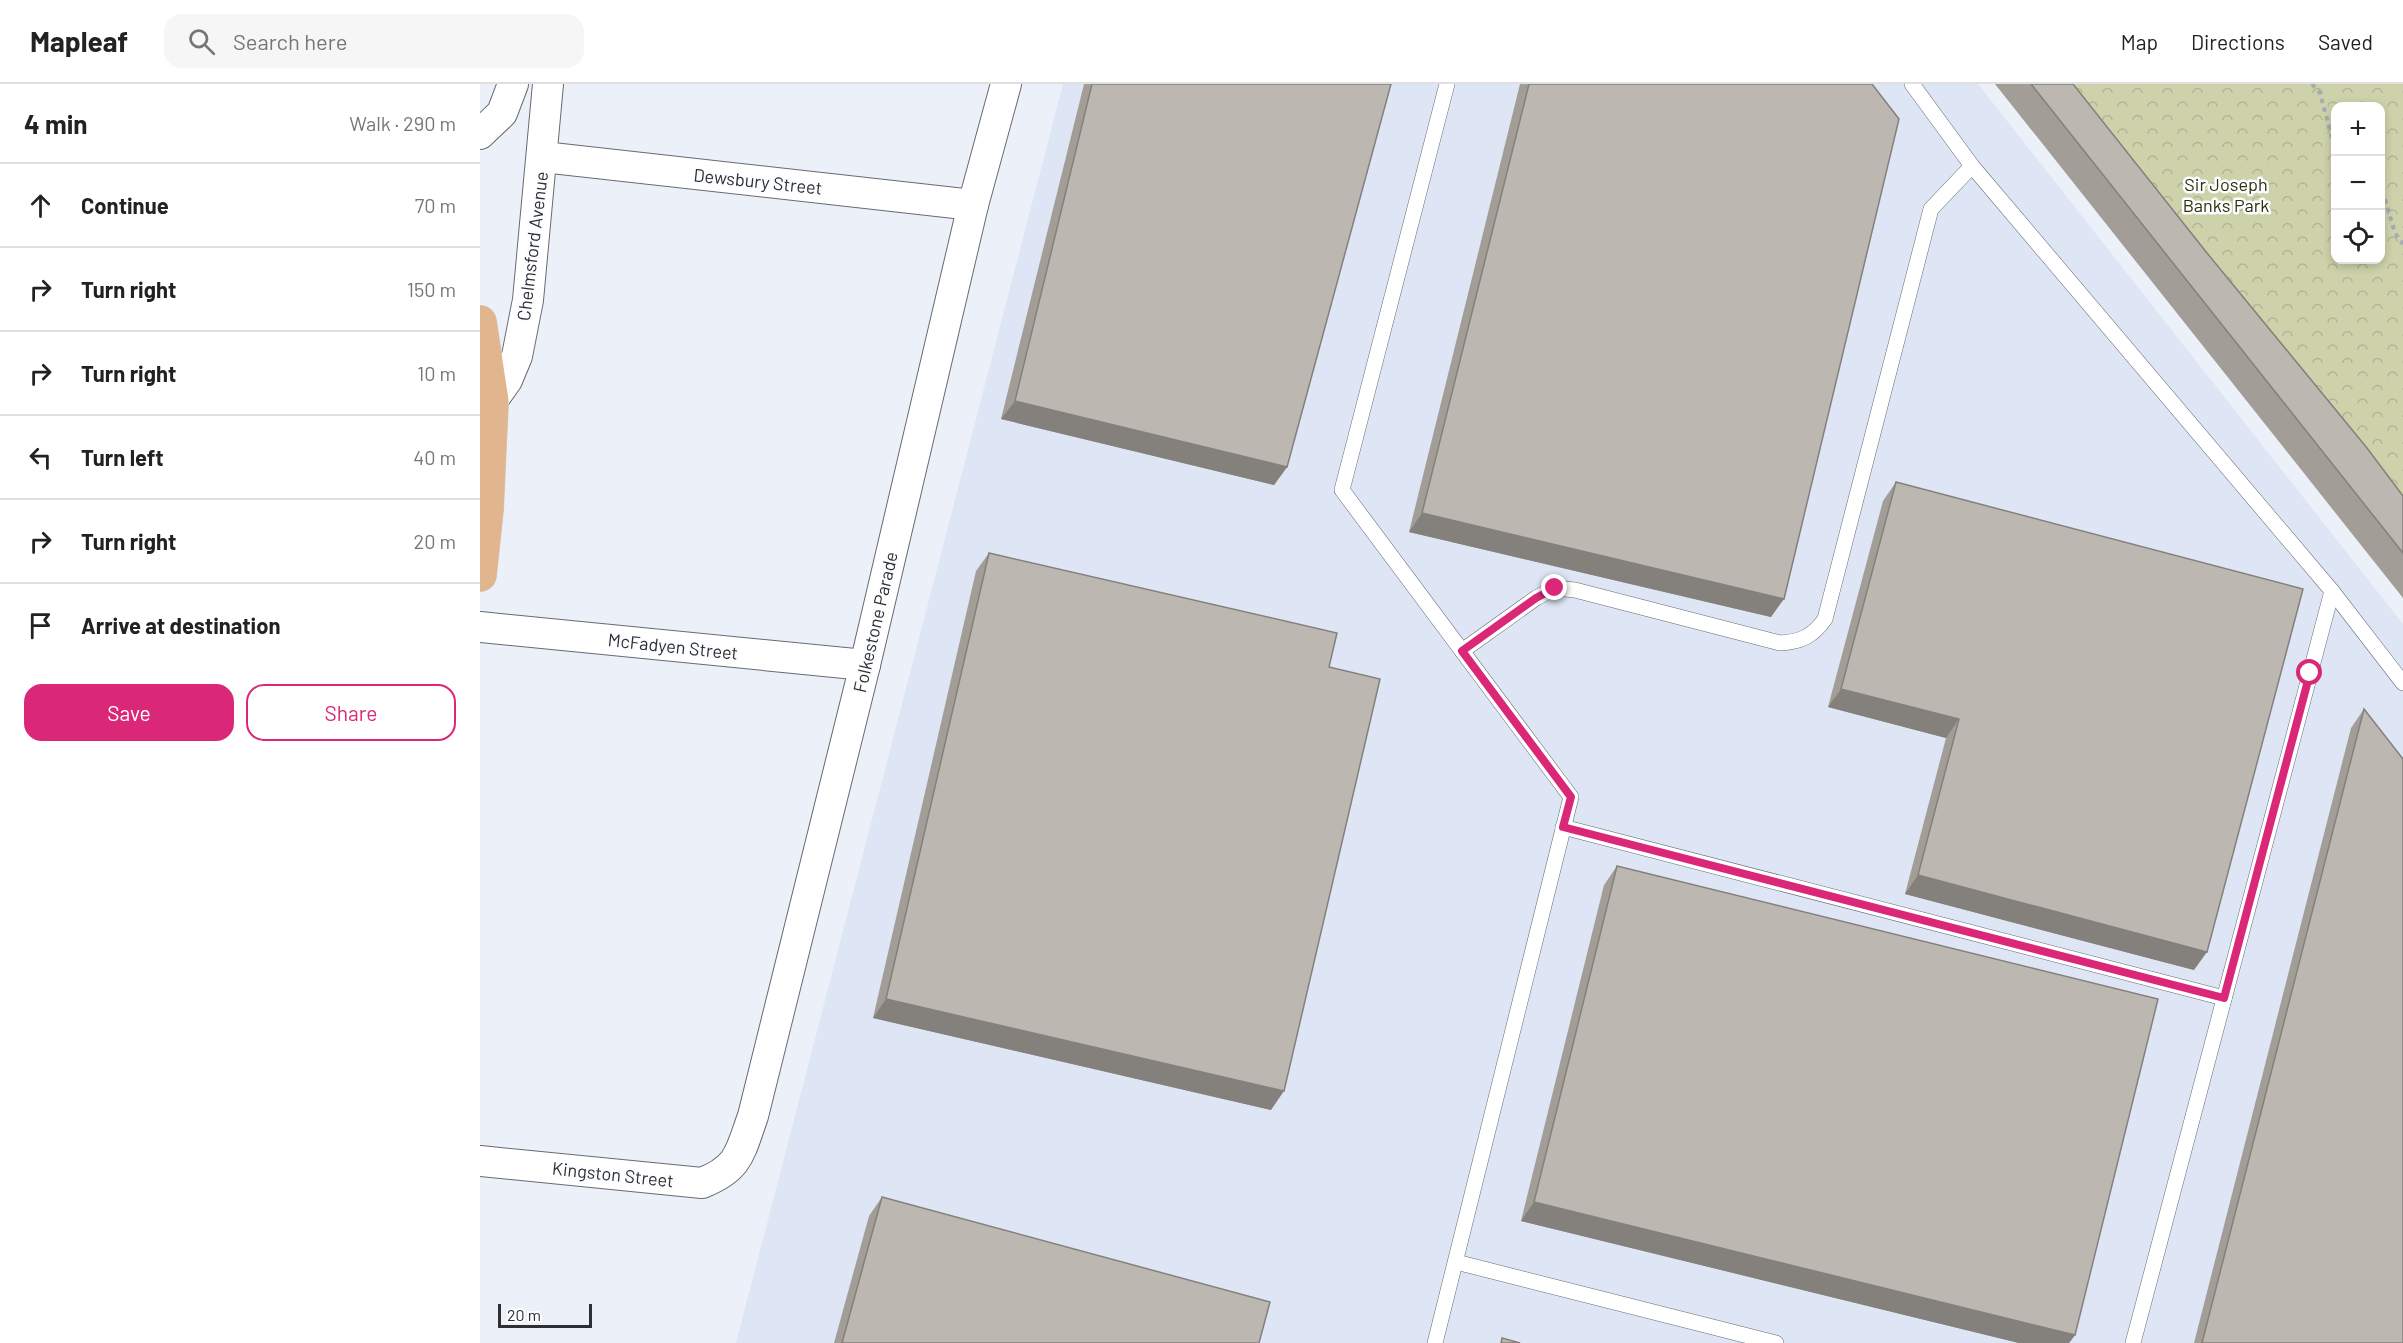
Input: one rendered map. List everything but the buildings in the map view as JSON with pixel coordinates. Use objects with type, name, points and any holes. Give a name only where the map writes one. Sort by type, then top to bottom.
[{"type":"main road","points":[[480,322],[492,401],[487,509],[480,575]]},
{"type":"street","points":[[480,134],[502,113],[513,84]]},
{"type":"street","name":"Chelmsford Avenue","points":[[492,401],[507,380],[517,356],[528,300],[548,84]]},
{"type":"street","name":"Folkestone Parade","points":[[737,1158],[753,1116],[865,665],[974,205],[1006,84]]},
{"type":"street","name":"Dewsbury Street","points":[[543,157],[974,205]]},
{"type":"street","name":"McFadyen Street","points":[[480,627],[865,665]]},
{"type":"street","name":"Kingston Street","points":[[480,1161],[702,1183],[722,1175],[737,1158]]},
{"type":"lane","points":[[1435,1343],[1571,797],[1342,490],[1447,84]]},
{"type":"lane","points":[[1912,84],[1972,166],[2332,591],[2403,683]]},
{"type":"lane","points":[[1462,651],[1536,598],[1555,588],[1575,590],[1780,643],[1797,642],[1817,630],[1825,619],[1931,210],[1972,166]]},
{"type":"lane","points":[[2133,1343],[2332,591]]},
{"type":"lane","points":[[1563,827],[2224,998]]},
{"type":"lane","points":[[1455,1262],[1776,1343]]},
{"type":"path","points":[[2312,84],[2320,93],[2331,134]]},
{"type":"path","points":[[2385,199],[2396,233],[2403,244]]},
{"type":"shaded area","points":[[1063,84],[1978,84],[2403,624],[2403,1343],[736,1343]]},
{"type":"green space","name":"Sir Joseph Banks Park","points":[[1998,84],[2403,84],[2403,594]]},
{"type":"route","points":[[1555,588],[1536,598],[1462,651],[1571,797],[1563,827],[2224,998],[2310,673]]}]
